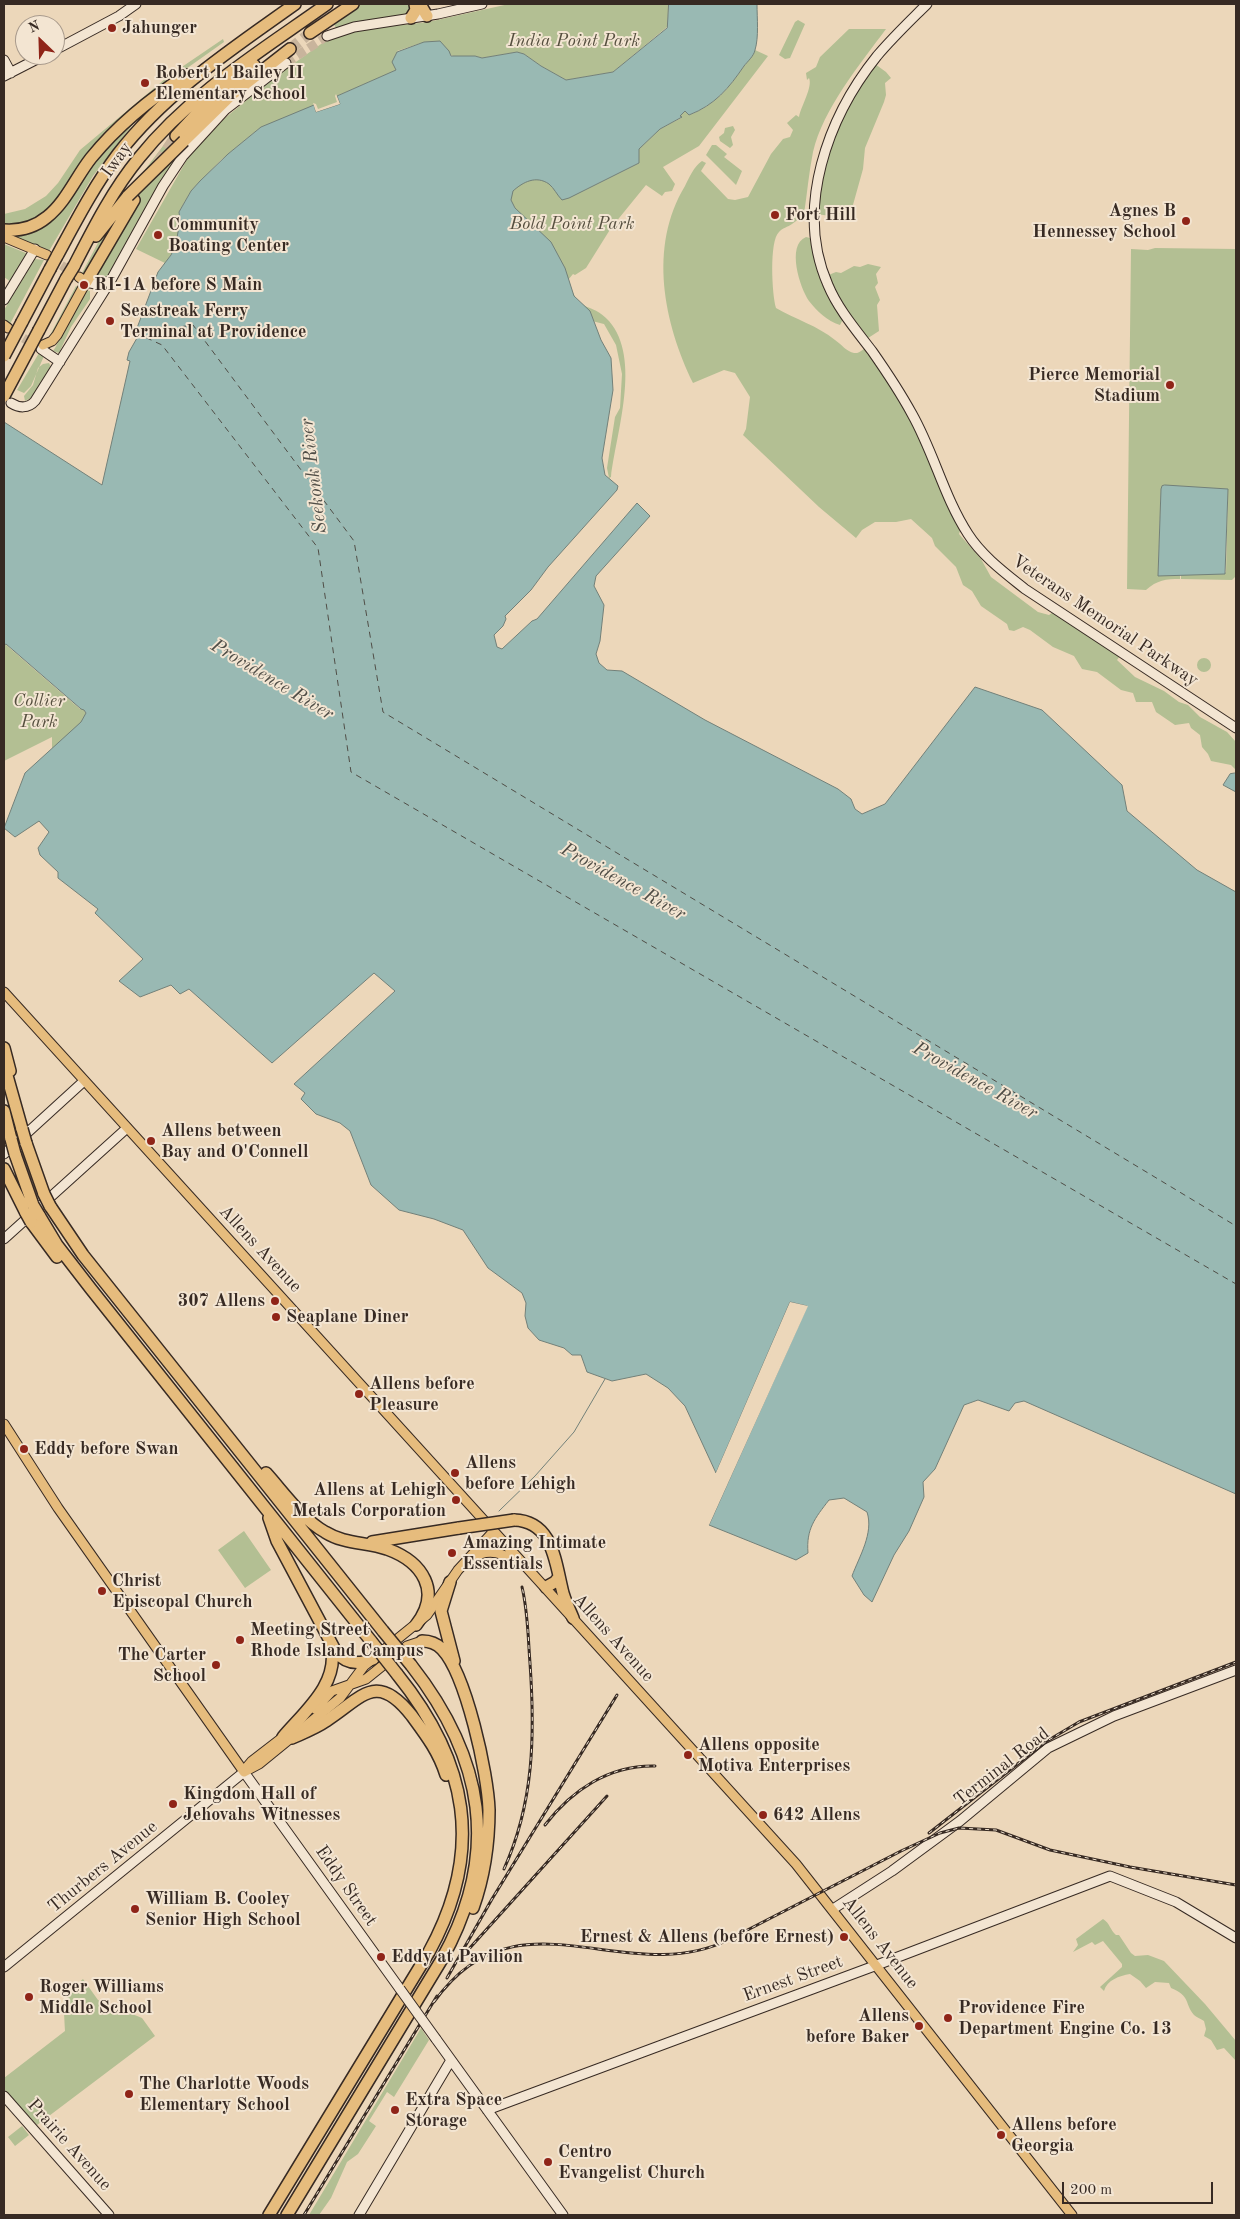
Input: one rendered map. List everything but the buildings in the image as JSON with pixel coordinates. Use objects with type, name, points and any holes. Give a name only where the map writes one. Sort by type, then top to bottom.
[{"type":"highway","name":"Iway","points":[[4,356],[50,269],[52,256],[97,184],[136,132],[182,87],[295,4]]},
{"type":"highway","name":"Iway","points":[[7,400],[39,330],[66,279],[121,182],[143,153],[166,127],[203,93],[328,4]]},
{"type":"highway","points":[[74,266],[210,101],[328,4]]},
{"type":"highway","points":[[310,33],[353,4]]},
{"type":"highway","points":[[411,18],[416,10],[414,4]]},
{"type":"highway","points":[[420,4],[428,16]]},
{"type":"highway","points":[[4,230],[26,228],[45,218],[55,209],[96,153],[131,117],[179,80],[242,42]]},
{"type":"highway","points":[[180,138],[290,49]]},
{"type":"highway","points":[[83,279],[131,198]]},
{"type":"highway","points":[[4,1048],[22,1129],[44,1194],[77,1248],[215,1421],[314,1525],[327,1534],[350,1542],[395,1552],[418,1570],[426,1582],[429,1598],[426,1611],[416,1625]]},
{"type":"highway","points":[[4,1065],[13,1092]]},
{"type":"highway","points":[[4,1111],[11,1139],[9,1154],[32,1214]]},
{"type":"highway","points":[[4,1169],[32,1214],[398,1674],[430,1718],[446,1751],[457,1785],[462,1830],[458,1874],[449,1909],[434,1943],[405,1986],[269,2215]]},
{"type":"highway","points":[[230,1438],[440,1705],[461,1746],[472,1781],[477,1827],[474,1872],[465,1909],[451,1943],[287,2215]]},
{"type":"highway","points":[[267,1510],[277,1541],[336,1652],[346,1661],[358,1663],[373,1659]]},
{"type":"highway","points":[[350,1542],[378,1542],[514,1520],[532,1524],[545,1534],[553,1551],[563,1593],[573,1618]]},
{"type":"highway","points":[[546,1587],[556,1582],[559,1577]]},
{"type":"highway","points":[[419,1998],[441,1976],[464,1933],[477,1896],[485,1857],[489,1811],[486,1773],[441,1614],[442,1604],[450,1582]]},
{"type":"highway","points":[[287,1737],[328,1679],[332,1658],[326,1635]]},
{"type":"highway","points":[[422,1640],[441,1647],[451,1661],[458,1678]]},
{"type":"highway","points":[[287,1737],[327,1721],[362,1695],[380,1692],[390,1695],[399,1701],[427,1736],[440,1757],[448,1780],[452,1804],[454,1836],[452,1864],[441,1908],[405,1986]]},
{"type":"main road","points":[[4,237],[52,256]]},
{"type":"main road","points":[[42,347],[52,341],[57,335],[83,279]]},
{"type":"main road","name":"Allens Avenue","points":[[4,992],[786,1853],[833,1909],[1072,2215]]},
{"type":"main road","name":"Eddy Street","points":[[4,1424],[68,1523],[244,1772]]},
{"type":"main road","name":"Thurbers Avenue","points":[[350,1684],[360,1670],[431,1612],[463,1564],[494,1531]]},
{"type":"main road","points":[[463,1564],[478,1555],[491,1551],[504,1555],[529,1569]]},
{"type":"main road","name":"Thurbers Avenue","points":[[244,1772],[252,1761],[287,1737],[329,1693],[366,1679],[407,1646],[422,1640]]},
{"type":"street","points":[[65,45],[119,16],[136,4]]},
{"type":"street","points":[[326,36],[354,27],[428,16],[482,4]]},
{"type":"street","name":"Veterans Memorial Parkway","points":[[927,4],[900,30],[865,72],[844,107],[826,147],[820,170],[814,220],[817,248],[828,285],[847,317],[900,393],[921,430],[955,512],[979,548],[1025,589],[1236,728]]},
{"type":"street","points":[[4,60],[7,74],[25,65]]},
{"type":"street","points":[[7,400],[18,407],[25,407],[35,401],[111,280],[163,186],[183,156],[225,110],[286,63]]},
{"type":"street","points":[[4,300],[35,249]]},
{"type":"street","points":[[83,279],[100,285],[111,280]]},
{"type":"street","points":[[42,347],[60,362]]},
{"type":"street","points":[[9,1154],[84,1081]]},
{"type":"street","points":[[4,1239],[127,1128]]},
{"type":"street","name":"Terminal Road","points":[[833,1909],[892,1872],[960,1821],[1048,1748],[1114,1716],[1236,1670]]},
{"type":"street","name":"Thurbers Avenue","points":[[4,1966],[244,1772]]},
{"type":"street","name":"Eddy Street","points":[[244,1772],[405,1986],[436,2039],[563,2215]]},
{"type":"street","name":"Ernest Street","points":[[487,2110],[1110,1876],[1176,1902],[1236,1938]]},
{"type":"street","points":[[359,2215],[451,2060]]},
{"type":"street","name":"Prairie Avenue","points":[[4,2096],[109,2215]]},
{"type":"green space","points":[[360,4],[411,4],[412,6],[408,14],[403,16],[356,22],[336,28],[332,21]]},
{"type":"green space","name":"India Point Park","points":[[509,4],[669,4],[667,27],[613,72],[566,80],[524,54],[517,52],[482,58],[475,56],[456,57],[421,43],[397,51],[397,70],[337,96],[340,104],[261,127],[221,160],[191,191],[179,212],[178,239],[165,263],[136,249],[189,156],[225,118],[253,95],[254,92],[328,39],[358,30],[428,22]]},
{"type":"green space","points":[[798,20],[805,24],[790,58],[785,59],[779,55],[795,22]]},
{"type":"green space","points":[[849,29],[886,29],[854,72],[825,120],[813,152],[804,214],[794,223],[780,231],[776,237],[772,268],[776,308],[828,335],[846,350],[858,353],[868,346],[893,381],[962,525],[959,534],[981,559],[991,577],[1038,612],[1049,615],[1056,610],[1122,653],[1117,660],[1135,677],[1164,691],[1179,702],[1188,705],[1200,717],[1227,732],[1236,742],[1236,770],[1231,765],[1211,761],[1202,747],[1200,735],[1191,728],[1189,723],[1175,725],[1156,712],[1152,702],[1136,702],[1133,693],[1121,690],[1097,672],[1082,669],[1074,656],[1053,647],[1030,630],[1023,627],[1014,631],[1009,630],[1007,624],[981,606],[972,591],[963,585],[956,567],[935,546],[932,538],[911,519],[896,522],[875,522],[862,530],[856,538],[819,507],[743,435],[746,429],[750,397],[735,373],[724,370],[693,383],[674,335],[664,285],[664,259],[667,234],[674,210],[692,172],[702,161],[706,163],[701,171],[728,199],[735,200],[748,197],[771,154],[783,139],[790,137],[793,130],[787,123],[796,115],[799,117],[808,91],[810,82],[809,78],[807,80],[806,73],[816,67],[820,57]]},
{"type":"green space","points":[[223,39],[224,42],[176,76],[173,73]]},
{"type":"green space","name":"Bold Point Park","points":[[755,50],[768,56],[699,146],[663,167],[675,184],[672,191],[665,192],[662,196],[646,185],[611,228],[586,268],[575,275],[573,274],[568,280],[576,299],[609,321],[619,337],[624,355],[624,397],[611,477],[609,478],[607,468],[615,417],[620,408],[622,374],[616,345],[604,324],[592,321],[583,315],[541,242],[501,189],[521,174],[583,191],[639,163],[639,149],[660,129],[681,118],[680,116],[685,111],[689,115],[710,104],[735,79]]},
{"type":"green space","points":[[875,64],[891,78],[885,83],[886,95],[884,102],[865,148],[863,169],[851,212],[845,218],[816,214],[824,164],[846,106]]},
{"type":"green space","points":[[165,79],[167,82],[43,214],[26,223],[4,224],[4,214],[25,209],[46,196],[58,183],[80,150]]},
{"type":"green space","points":[[137,119],[93,176],[49,251],[4,234],[32,229],[105,147]]},
{"type":"green space","points":[[733,126],[735,130],[731,137],[733,145],[730,148],[720,141],[719,137],[724,133],[725,128]]},
{"type":"green space","points":[[196,133],[106,278],[102,281],[95,280],[94,277],[134,210],[133,195],[150,179],[153,180],[161,168]]},
{"type":"green space","points":[[172,134],[181,139],[135,183]]},
{"type":"green space","points":[[712,145],[716,145],[727,154],[724,157],[742,171],[736,185],[706,155]]},
{"type":"green space","points":[[128,200],[86,275],[82,273],[100,239]]},
{"type":"green space","points":[[806,237],[810,238],[818,271],[830,298],[843,319],[840,325],[827,318],[815,308],[805,295],[799,277],[796,257],[800,242]]},
{"type":"green space","points":[[4,244],[28,254],[11,282],[4,277]]},
{"type":"green space","points":[[1155,248],[1236,249],[1236,576],[1232,580],[1181,579],[1181,574],[1222,574],[1226,572],[1228,489],[1161,489],[1158,575],[1180,574],[1180,579],[1162,581],[1146,590],[1127,589],[1131,249],[1148,250]]},
{"type":"green space","points":[[35,259],[44,260],[10,324],[4,319],[4,310]]},
{"type":"green space","points":[[868,264],[881,267],[876,274],[878,283],[875,287],[880,300],[877,305],[879,331],[865,340],[854,327],[826,276],[836,272],[841,273],[854,266],[860,267]]},
{"type":"green space","points":[[76,286],[78,287],[48,339]]},
{"type":"green space","points":[[86,290],[90,291],[90,299],[71,327],[59,353],[53,351],[55,348]]},
{"type":"green space","points":[[39,353],[44,356],[31,386],[24,393],[17,390]]},
{"type":"green space","points":[[49,363],[51,367],[31,398],[25,401],[24,396],[33,385],[38,368],[43,364]]},
{"type":"green space","name":"Collier Park","points":[[4,645],[80,709],[84,709],[86,715],[75,729],[52,749],[52,737],[4,761]]},
{"type":"green space","points":[[1204,658],[1209,660],[1211,665],[1209,670],[1204,672],[1199,670],[1197,665],[1199,660]]},
{"type":"green space","points":[[244,1531],[271,1570],[245,1588],[218,1550]]},
{"type":"green space","points":[[1103,1919],[1116,1935],[1119,1935],[1131,1953],[1135,1956],[1148,1955],[1164,1961],[1205,2004],[1236,2041],[1236,2061],[1224,2048],[1217,2050],[1211,2040],[1204,2036],[1206,2029],[1204,2021],[1194,2015],[1182,1994],[1171,1988],[1169,1983],[1155,1982],[1146,1988],[1130,1974],[1111,1981],[1104,1991],[1100,1987],[1122,1967],[1122,1964],[1103,1941],[1095,1945],[1092,1942],[1073,1952],[1078,1945],[1076,1939]]},
{"type":"green space","points":[[83,1979],[98,2000],[142,2018],[155,2036],[37,2125],[4,2089],[4,2078],[65,2031],[65,2002],[70,1991]]},
{"type":"green space","points":[[421,2028],[429,2040],[394,2097],[387,2092],[369,2121],[376,2126],[358,2154],[347,2162],[331,2198],[319,2215],[309,2215]]},
{"type":"green space","points":[[22,2126],[29,2135],[15,2146],[8,2137]]},
{"type":"water","points":[[669,4],[757,4],[757,33],[754,52],[733,82],[714,101],[689,115],[685,111],[680,116],[682,117],[660,129],[639,149],[639,163],[569,198],[562,200],[549,184],[539,180],[525,182],[513,191],[511,200],[515,208],[551,242],[565,268],[574,296],[590,311],[601,340],[611,358],[613,390],[602,458],[605,475],[618,486],[617,490],[548,567],[531,590],[505,616],[506,619],[503,626],[494,635],[497,647],[502,649],[532,621],[537,619],[637,503],[650,516],[596,576],[594,586],[604,605],[600,641],[596,654],[599,663],[607,670],[622,671],[705,720],[838,789],[851,799],[855,809],[862,814],[885,804],[975,687],[1042,710],[1122,785],[1127,811],[1197,870],[1236,892],[1236,1494],[1024,1401],[1015,1403],[1009,1411],[978,1400],[964,1405],[935,1469],[923,1482],[924,1497],[909,1531],[894,1555],[872,1602],[864,1595],[852,1576],[862,1553],[869,1528],[867,1512],[844,1498],[829,1500],[824,1506],[812,1524],[808,1537],[808,1553],[796,1560],[709,1525],[807,1306],[790,1302],[716,1473],[685,1406],[668,1388],[646,1374],[612,1381],[587,1372],[581,1355],[572,1355],[564,1348],[539,1340],[528,1328],[525,1316],[526,1303],[522,1293],[488,1268],[463,1230],[434,1219],[399,1210],[371,1185],[350,1131],[340,1123],[316,1114],[301,1099],[305,1093],[294,1084],[395,991],[374,973],[272,1063],[189,989],[180,994],[171,985],[140,997],[119,981],[143,959],[95,913],[98,909],[58,878],[58,872],[40,855],[38,848],[49,832],[39,821],[15,837],[4,828],[25,773],[81,722],[86,713],[6,644],[4,645],[4,422],[102,485],[130,361],[127,360],[129,352],[137,338],[134,336],[158,272],[171,255],[176,244],[180,220],[179,212],[191,191],[200,181],[228,154],[261,127],[314,105],[316,112],[340,104],[337,96],[396,70],[392,62],[397,52],[424,42],[440,41],[451,56],[475,56],[482,58],[517,52],[524,54],[566,80],[613,72],[667,28]]},
{"type":"water","points":[[1165,485],[1228,489],[1225,574],[1158,576],[1161,489]]},
{"type":"water","points":[[1236,773],[1236,792],[1223,785],[1230,774]]},
{"type":"pier","points":[[336,94],[340,104],[316,112],[313,103],[316,104],[318,109],[337,102]]},
{"type":"pier","points":[[790,1302],[808,1306],[709,1525],[707,1524],[804,1308],[792,1304],[718,1474],[715,1475]]},
{"type":"waterway","points":[[499,1511],[535,1476],[574,1432],[605,1379]]},
{"type":"ferry route","points":[[137,333],[193,325],[354,541],[383,712],[1236,1226]]},
{"type":"ferry route","points":[[136,333],[162,345],[318,548],[351,772],[1236,1284]]},
{"type":"tunnel","points":[[290,49],[310,33]]},
{"type":"tunnel","points":[[286,63],[327,36]]},
{"type":"tunnel","points":[[158,163],[176,136]]},
{"type":"tunnel","points":[[50,258],[75,274]]},
{"type":"tunnel","points":[[12,331],[36,346],[43,345]]},
{"type":"railway","points":[[504,1869],[514,1844],[527,1794],[532,1742],[532,1690],[527,1615],[522,1587]]},
{"type":"railway","points":[[929,1833],[1047,1741],[1079,1722],[1236,1662]]},
{"type":"railway","points":[[447,1978],[492,1899],[617,1695]]},
{"type":"railway","points":[[545,1825],[567,1801],[593,1782],[622,1770],[655,1766]]},
{"type":"railway","points":[[468,1950],[607,1796]]},
{"type":"railway","points":[[434,2002],[466,1968],[500,1950],[536,1944],[650,1954],[689,1952],[728,1940],[901,1851],[940,1833],[959,1828],[996,1830],[1050,1850],[1130,1867],[1236,1885]]},
{"type":"railway","points":[[304,2215],[437,1996]]},
{"type":"place","name":"Jahunger","points":[[112,28]]},
{"type":"place","name":"Robert L Bailey II Elementary School","points":[[145,83]]},
{"type":"place","name":"Fort Hill","points":[[775,215]]},
{"type":"place","name":"Agnes B Hennessey School","points":[[1186,221]]},
{"type":"place","name":"Community Boating Center","points":[[158,235]]},
{"type":"place","name":"RI-1A before S Main","points":[[84,285]]},
{"type":"place","name":"Seastreak Ferry Terminal at Providence","points":[[110,321]]},
{"type":"place","name":"Pierce Memorial Stadium","points":[[1170,385]]},
{"type":"place","name":"Allens between Bay and O'Connell","points":[[151,1141]]},
{"type":"place","name":"307 Allens","points":[[275,1301]]},
{"type":"place","name":"Seaplane Diner","points":[[276,1317]]},
{"type":"place","name":"Allens before Pleasure","points":[[359,1394]]},
{"type":"place","name":"Eddy before Swan","points":[[24,1449]]},
{"type":"place","name":"Allens before Lehigh","points":[[455,1473]]},
{"type":"place","name":"Allens at Lehigh Metals Corporation","points":[[456,1500]]},
{"type":"place","name":"Amazing Intimate Essentials","points":[[452,1553]]},
{"type":"place","name":"Christ Episcopal Church","points":[[102,1591]]},
{"type":"place","name":"Meeting Street Rhode Island Campus","points":[[240,1640]]},
{"type":"place","name":"The Carter School","points":[[216,1665]]},
{"type":"place","name":"Allens opposite Motiva Enterprises","points":[[688,1755]]},
{"type":"place","name":"Kingdom Hall of Jehovahs Witnesses","points":[[173,1804]]},
{"type":"place","name":"642 Allens","points":[[763,1815]]},
{"type":"place","name":"William B. Cooley Senior High School","points":[[135,1909]]},
{"type":"place","name":"Ernest & Allens (before Ernest)","points":[[844,1937]]},
{"type":"place","name":"Eddy at Pavilion","points":[[381,1957]]},
{"type":"place","name":"Roger Williams Middle School","points":[[29,1997]]},
{"type":"place","name":"Providence Fire Department Engine Co. 13","points":[[948,2018]]},
{"type":"place","name":"Allens before Baker","points":[[919,2026]]},
{"type":"place","name":"The Charlotte Woods Elementary School","points":[[129,2094]]},
{"type":"place","name":"Extra Space Storage","points":[[395,2110]]},
{"type":"place","name":"Allens before Georgia","points":[[1001,2135]]},
{"type":"place","name":"Centro Evangelist Church","points":[[548,2162]]},
{"type":"water label","name":"Seekonk River","points":[[314,476]]},
{"type":"water label","name":"Providence River","points":[[272,680]]},
{"type":"water label","name":"Providence River","points":[[623,882]]},
{"type":"water label","name":"Providence River","points":[[975,1081]]}]
